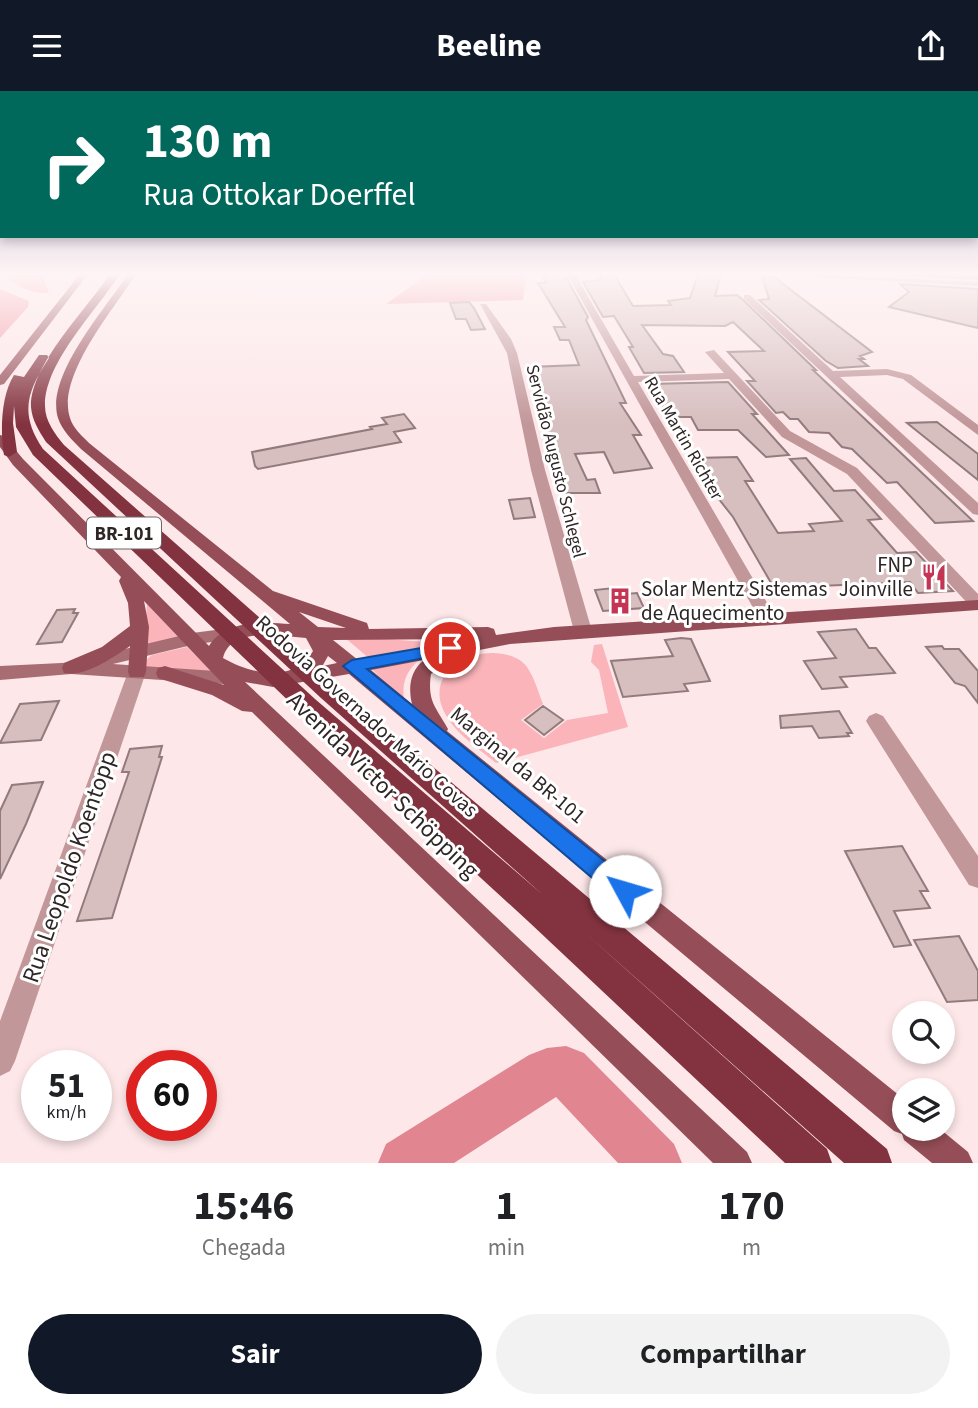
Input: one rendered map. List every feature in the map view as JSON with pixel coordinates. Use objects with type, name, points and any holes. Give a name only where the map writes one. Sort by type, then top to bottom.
[{"type":"highway","name":"Rodovia Governador Mário Covas","points":[[68,324],[24,389],[20,403],[23,430],[38,452],[209,615],[311,691],[873,1163]]},
{"type":"highway","name":"Rodovia Governador Mário Covas","points":[[81,324],[48,372],[39,395],[40,416],[59,448],[233,605],[311,691],[541,913],[813,1163]]},
{"type":"highway","points":[[5,446],[6,402],[17,380],[59,336]]},
{"type":"main road","points":[[0,382],[45,324]]},
{"type":"main road","name":"Marginal da BR-101","points":[[101,324],[71,371],[63,392],[64,418],[70,431],[85,446],[495,786],[892,1109]]},
{"type":"main road","name":"Avenida Victor Schöpping","points":[[5,446],[221,670],[736,1163]]},
{"type":"main road","points":[[117,563],[137,601],[140,627],[138,662]]},
{"type":"main road","points":[[258,588],[323,616],[388,634]]},
{"type":"main road","points":[[0,673],[138,662],[192,639],[276,628],[313,633],[554,633],[978,604]]},
{"type":"main road","points":[[71,668],[111,652],[127,641],[140,627]]},
{"type":"main road","points":[[221,670],[214,652],[221,642],[240,632]]},
{"type":"main road","points":[[311,691],[314,665],[323,651],[313,633]]},
{"type":"main road","points":[[165,673],[221,670],[311,691],[352,666],[554,633]]},
{"type":"main road","points":[[475,644],[440,657],[422,671],[418,694],[426,713],[441,733],[495,786]]},
{"type":"main road","points":[[138,662],[219,690],[273,719]]},
{"type":"main road","points":[[930,1141],[957,1163]]},
{"type":"street","name":"Servidão Augusto Schlegel","points":[[496,324],[512,353],[538,470],[583,631]]},
{"type":"street","name":"Rua Martin Richter","points":[[600,324],[767,618]]},
{"type":"street","points":[[776,324],[978,511]]},
{"type":"street","points":[[710,352],[786,434],[852,471],[978,604]]},
{"type":"street","points":[[831,374],[898,374],[915,381],[978,431]]},
{"type":"street","points":[[631,379],[731,376]]},
{"type":"street","name":"Rua Leopoldo Koentopp","points":[[0,1061],[138,662]]},
{"type":"street","points":[[876,721],[978,877]]},
{"type":"shaded area","points":[[0,324],[13,324],[0,338]]},
{"type":"shaded area","points":[[147,604],[181,640],[144,648]]},
{"type":"shaded area","points":[[343,636],[441,643],[370,659]]},
{"type":"shaded area","points":[[602,644],[628,727],[496,763],[457,730],[441,704],[440,689],[444,677],[453,666],[479,654],[508,655],[521,661],[528,669],[543,704],[521,720],[544,738],[567,720],[608,713],[599,670],[591,662],[594,645]]},
{"type":"shaded area","points":[[187,647],[213,672],[146,670],[146,660],[152,655]]},
{"type":"shaded area","points":[[424,656],[406,677],[403,689],[405,703],[370,667]]},
{"type":"building","points":[[468,324],[482,324],[485,329],[471,330]]},
{"type":"building","points":[[563,324],[588,324],[626,403],[620,403],[641,435],[633,435],[652,468],[614,473],[604,452],[575,454],[587,480],[595,479],[600,493],[566,493],[544,428],[550,427],[530,367],[579,365],[569,340],[560,340],[554,327],[565,327]]},
{"type":"building","points":[[619,324],[729,324],[642,325],[663,354],[673,356],[684,372],[644,373],[629,347],[633,347]]},
{"type":"building","points":[[735,324],[768,324],[973,521],[935,523],[897,482],[887,483],[852,449],[842,447],[829,433],[809,432],[798,419],[790,419],[783,412],[776,413],[747,381],[755,381],[728,352],[764,351]]},
{"type":"building","points":[[785,324],[835,324],[872,352],[860,356],[864,359],[859,359],[868,366],[838,368],[826,361]]},
{"type":"building","points":[[961,324],[978,324],[978,328]]},
{"type":"building","points":[[728,382],[757,414],[752,414],[789,455],[766,457],[738,430],[698,430],[691,417],[677,417],[673,408],[664,408],[651,384]]},
{"type":"building","points":[[404,414],[415,428],[394,432],[401,442],[258,469],[255,466],[252,452],[372,429],[370,427],[387,424],[382,418]]},
{"type":"building","points":[[937,422],[978,454],[978,480],[907,423]]},
{"type":"building","points":[[737,457],[753,481],[745,481],[778,533],[814,531],[809,524],[842,521],[790,459],[806,458],[834,491],[855,490],[881,519],[868,520],[897,553],[916,552],[953,591],[918,593],[910,582],[774,588],[733,517],[707,484],[710,483],[695,458]]},
{"type":"building","points":[[530,498],[535,517],[514,519],[509,500]]},
{"type":"building","name":"Solar Mentz Sistemas de Aquecimento","points":[[623,587],[626,594],[637,593],[644,608],[603,611],[595,590]]},
{"type":"building","points":[[75,609],[73,613],[78,613],[62,642],[37,644],[57,610]]},
{"type":"building","points":[[856,629],[869,648],[876,648],[895,673],[840,677],[847,687],[822,689],[804,661],[836,658],[818,632]]},
{"type":"building","points":[[691,639],[710,681],[684,684],[688,691],[623,697],[611,661],[673,656],[665,640]]},
{"type":"building","points":[[942,646],[944,649],[959,649],[978,671],[978,703],[965,686],[955,683],[926,647]]},
{"type":"building","points":[[59,701],[41,740],[0,743],[20,704]]},
{"type":"building","points":[[543,706],[563,720],[544,735],[525,720]]},
{"type":"building","points":[[839,711],[852,733],[847,733],[849,736],[819,738],[812,726],[781,728],[780,716]]},
{"type":"building","points":[[162,746],[159,757],[162,757],[112,918],[77,921],[129,772],[122,772],[130,749]]},
{"type":"building","points":[[43,782],[0,879],[0,811],[12,785]]},
{"type":"building","points":[[902,846],[928,891],[920,891],[930,908],[894,911],[911,945],[894,947],[845,851]]},
{"type":"building","points":[[959,936],[978,971],[978,1000],[946,1001],[914,940]]},
{"type":"waterway","points":[[405,1163],[547,1073],[566,1071],[655,1163]]},
{"type":"place","name":"FNP Joinville","points":[[934,577]]},
{"type":"place","name":"Solar Mentz Sistemas de Aquecimento","points":[[620,601]]},
{"type":"route","points":[[450,648],[352,666],[625,891]]}]
